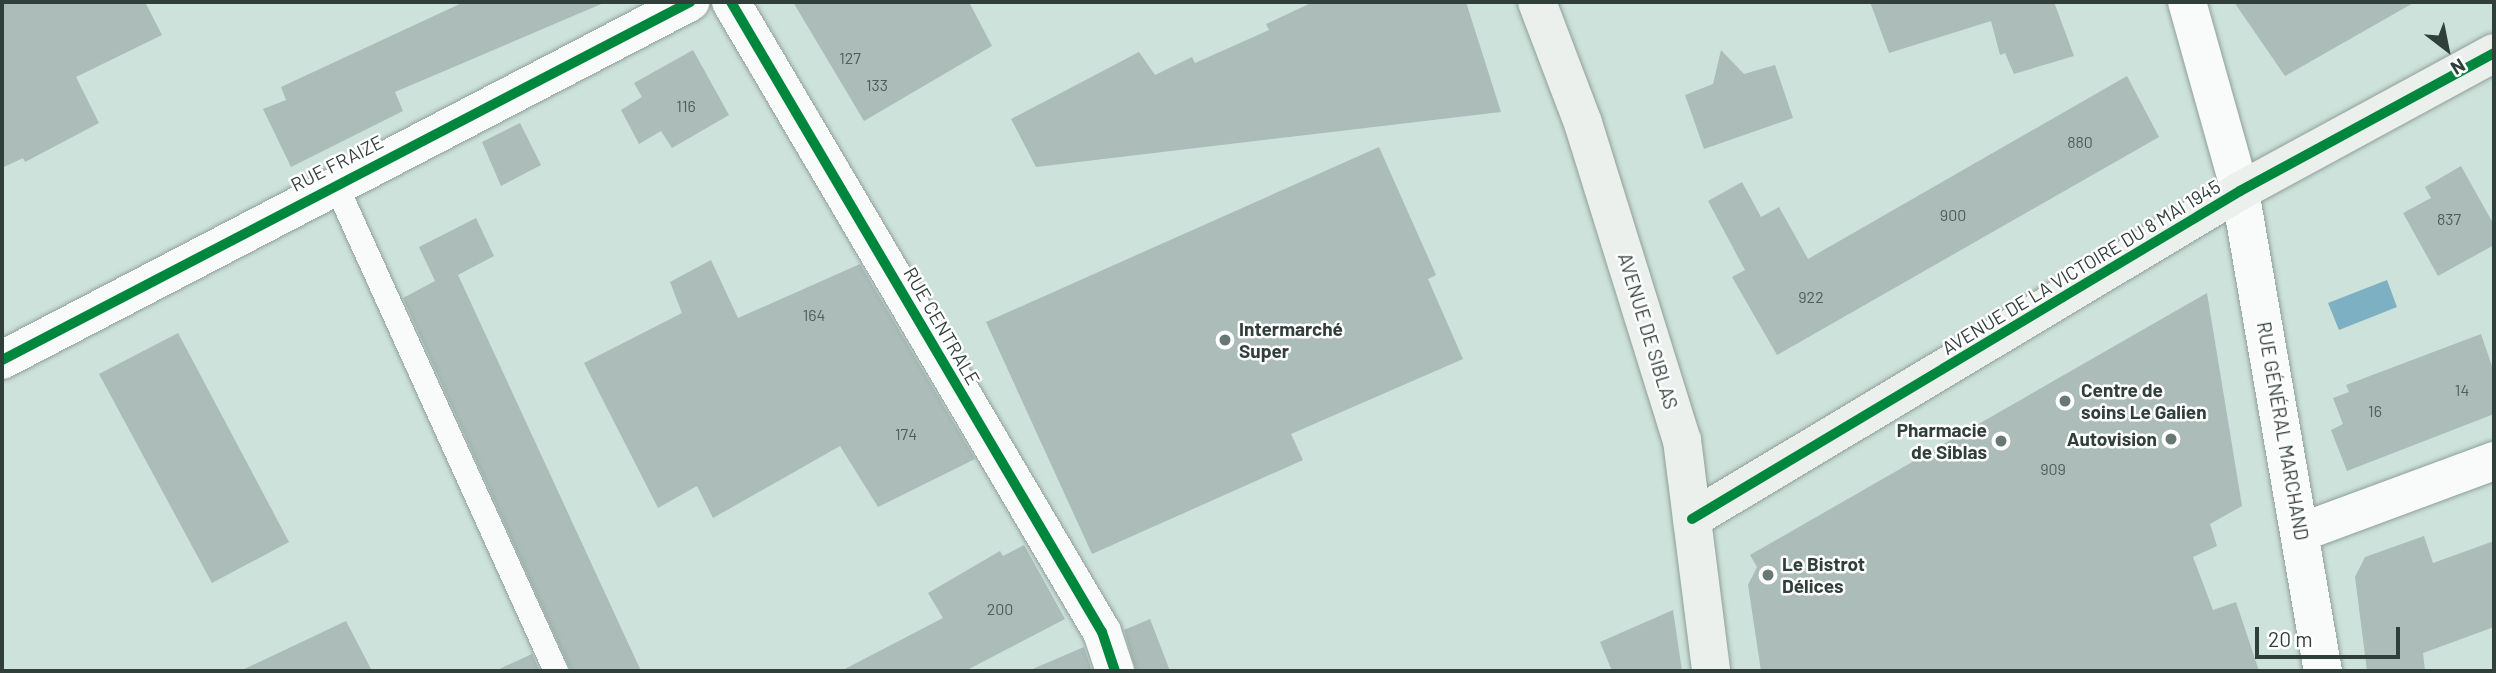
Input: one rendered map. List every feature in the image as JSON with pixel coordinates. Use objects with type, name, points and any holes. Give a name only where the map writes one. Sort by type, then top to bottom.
[{"type":"street","name":"RUE FRAIZE","points":[[2,360],[335,183],[690,2]]},
{"type":"street","name":"RUE CENTRALE","points":[[731,2],[1102,632],[1115,671]]},
{"type":"street","name":"AVENUE DE SIBLAS","points":[[1537,2],[1583,123],[1682,440],[1711,671]]},
{"type":"street","name":"RUE GÉNÉRAL MARCHAND","points":[[2187,2],[2240,191],[2302,532],[2323,671]]},
{"type":"street","name":"AVENUE DE LA VICTOIRE DU 8 MAI 1945","points":[[1692,519],[2240,191],[2494,53]]},
{"type":"street","points":[[2302,532],[2494,461]]},
{"type":"lane","points":[[335,183],[556,671]]},
{"type":"water","points":[[2387,280],[2397,307],[2339,330],[2328,303]]},
{"type":"building","points":[[2,2],[145,2],[162,35],[76,77],[99,123],[25,162],[23,158],[2,168]]},
{"type":"building","points":[[464,2],[606,2],[395,92],[403,111],[291,167],[263,109],[286,100],[281,87]]},
{"type":"building","points":[[793,2],[969,2],[992,46],[864,121]]},
{"type":"building","points":[[1313,2],[1466,2],[1501,112],[1036,167],[1011,119],[1139,52],[1155,75],[1192,57],[1195,63],[1269,30],[1266,24]]},
{"type":"building","points":[[1870,2],[2054,2],[2074,56],[2014,74],[2005,53],[2000,55],[1991,21],[1889,53]]},
{"type":"building","points":[[2234,2],[2415,2],[2285,76]]},
{"type":"building","points":[[693,50],[729,115],[672,148],[661,131],[639,144],[621,110],[642,97],[634,83]]},
{"type":"building","points":[[1721,50],[1744,74],[1775,65],[1793,118],[1704,149],[1685,95],[1713,84]]},
{"type":"building","points":[[2127,76],[2159,137],[1777,355],[1732,277],[1745,270],[1708,201],[1742,182],[1761,217],[1779,207],[1808,259]]},
{"type":"building","points":[[520,123],[541,165],[501,186],[482,142]]},
{"type":"building","name":"Intermarché Super","points":[[1379,147],[1436,275],[1428,279],[1463,359],[1291,434],[1303,460],[1092,554],[986,322]]},
{"type":"building","points":[[2461,166],[2494,225],[2494,245],[2438,276],[2403,213],[2431,198],[2425,187]]},
{"type":"building","points":[[476,218],[494,256],[458,275],[641,671],[571,671],[403,298],[435,281],[419,247]]},
{"type":"building","points":[[711,260],[738,318],[860,264],[975,459],[878,507],[840,446],[713,518],[697,486],[658,508],[584,363],[682,313],[670,282]]},
{"type":"building","points":[[2207,293],[2242,506],[2210,524],[2217,546],[2193,557],[2213,610],[2236,602],[2259,671],[1761,671],[1748,585],[1757,567],[1750,555]]},
{"type":"building","points":[[178,333],[289,542],[212,583],[99,374]]},
{"type":"building","points":[[2481,334],[2494,372],[2494,414],[2347,471],[2331,430],[2343,424],[2333,398],[2349,392],[2346,385]]},
{"type":"building","points":[[2424,536],[2433,563],[2494,541],[2494,627],[2423,653],[2425,671],[2367,671],[2355,577],[2365,557]]},
{"type":"building","points":[[1024,545],[1065,619],[965,671],[841,671],[943,618],[928,593],[1000,551],[1003,556]]},
{"type":"building","points":[[1673,610],[1682,671],[1612,671],[1600,642]]},
{"type":"building","points":[[1150,619],[1170,671],[1136,671],[1124,630]]},
{"type":"building","points":[[346,621],[372,671],[240,671]]},
{"type":"building","points":[[1084,647],[1092,671],[1028,671]]},
{"type":"building","points":[[532,654],[540,671],[495,671]]},
{"type":"cycle path","points":[[2,360],[690,2]]},
{"type":"cycle path","points":[[731,2],[1102,632],[1115,671]]},
{"type":"cycle path","points":[[1692,519],[2240,191],[2494,53]]},
{"type":"place","name":"Intermarché Super","points":[[1225,340]]},
{"type":"place","name":"Centre de soins Le Galien","points":[[2065,401]]},
{"type":"place","name":"Autovision","points":[[2171,439]]},
{"type":"place","name":"Pharmacie de Siblas","points":[[2001,441]]},
{"type":"place","name":"Le Bistrot Délices","points":[[1768,575]]}]
